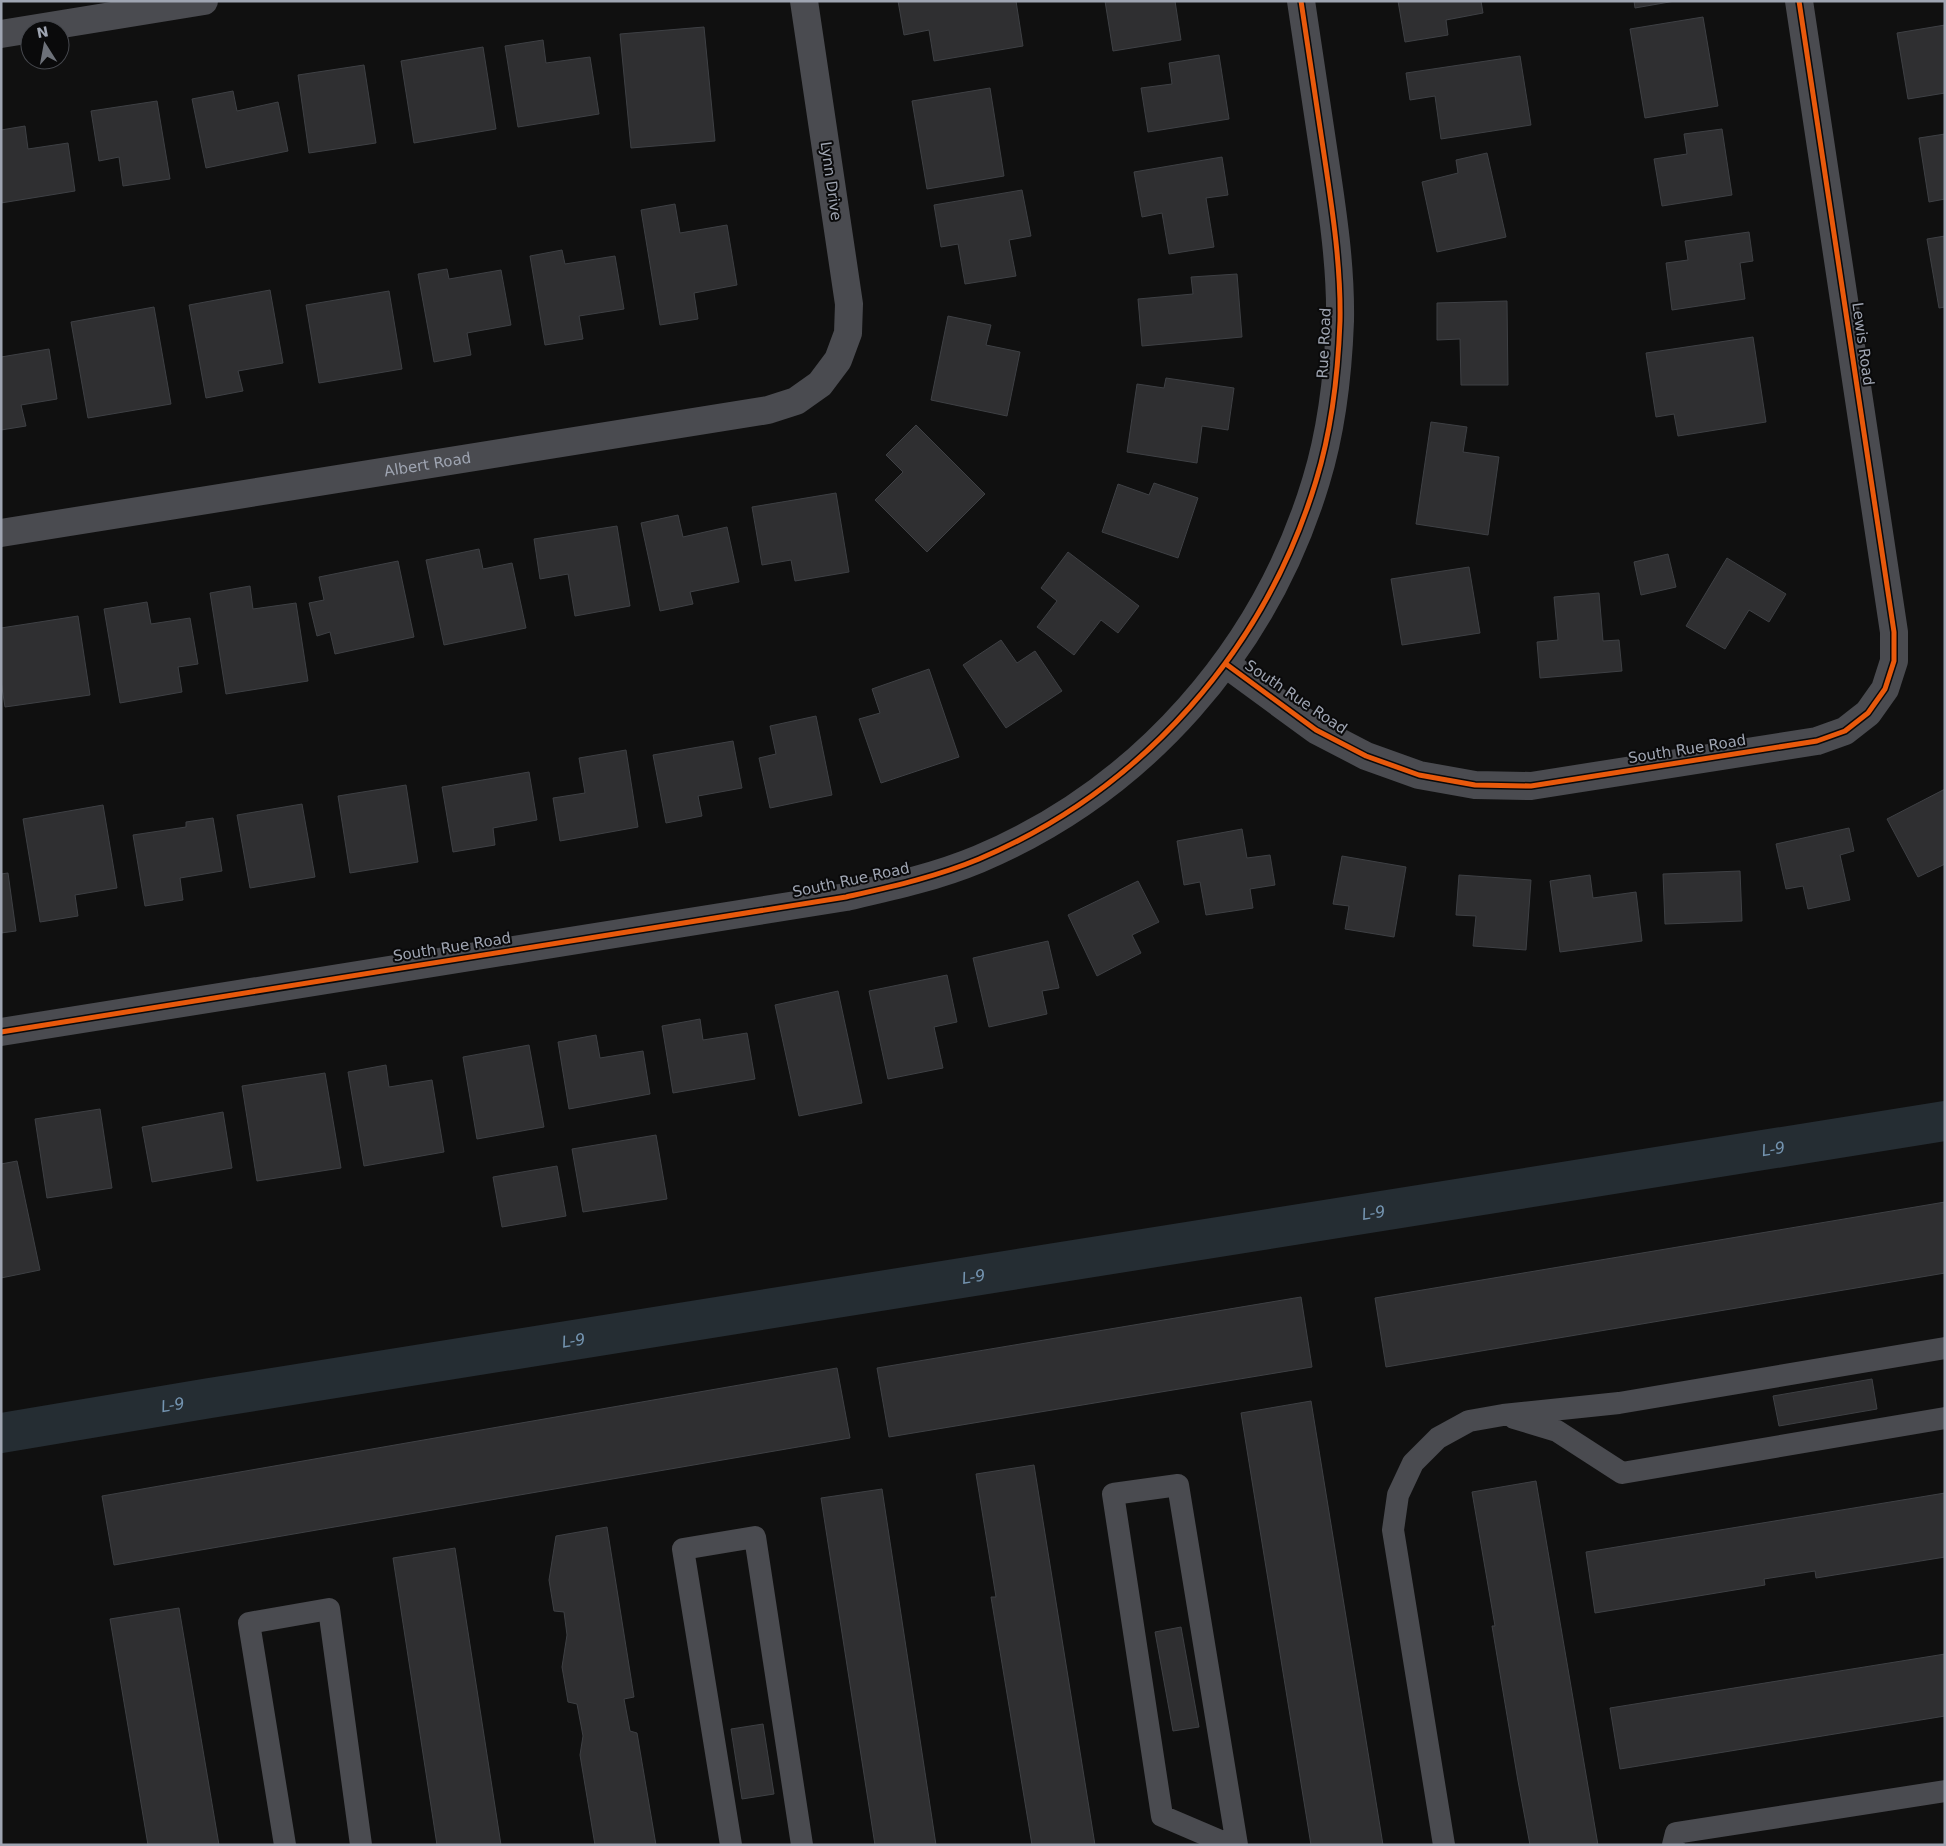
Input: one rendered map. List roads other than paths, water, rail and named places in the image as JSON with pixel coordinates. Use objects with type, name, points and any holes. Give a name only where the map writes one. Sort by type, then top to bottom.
[{"type":"street","points":[[1,34],[204,1]]},
{"type":"street","name":"Lynn Drive","points":[[804,1],[849,304],[848,333],[838,360]]},
{"type":"street","name":"Rue Road","points":[[1226,664],[1264,605],[1288,557],[1316,480],[1334,400],[1340,319],[1335,230],[1301,1]]},
{"type":"street","name":"Lewis Road","points":[[1800,1],[1894,632],[1894,661],[1885,689]]},
{"type":"street","name":"Albert Road","points":[[1,533],[768,410],[796,401],[820,384],[838,360]]},
{"type":"street","name":"South Rue Road","points":[[1,1032],[836,898],[899,886],[977,860],[1026,837],[1073,809],[1117,777],[1178,722],[1226,664],[1316,730],[1366,756],[1419,775],[1475,785],[1531,786],[1817,741],[1845,731],[1868,713],[1885,689]]},
{"type":"lane","points":[[1444,1845],[1394,1540],[1394,1521],[1398,1495],[1413,1463],[1438,1438],[1469,1421],[1504,1415],[1619,1403],[1945,1348]]},
{"type":"lane","points":[[1504,1415],[1557,1431],[1622,1473],[1945,1418]]},
{"type":"lane","points":[[1230,1845],[1162,1816],[1114,1494],[1178,1485],[1237,1845]]},
{"type":"lane","points":[[731,1845],[683,1550],[755,1537],[802,1845]]},
{"type":"lane","points":[[285,1845],[249,1623],[329,1609],[361,1845]]},
{"type":"lane","points":[[1673,1845],[1676,1833],[1945,1791]]},
{"type":"waterway","name":"L-9","points":[[1,1433],[1945,1121]]}]
